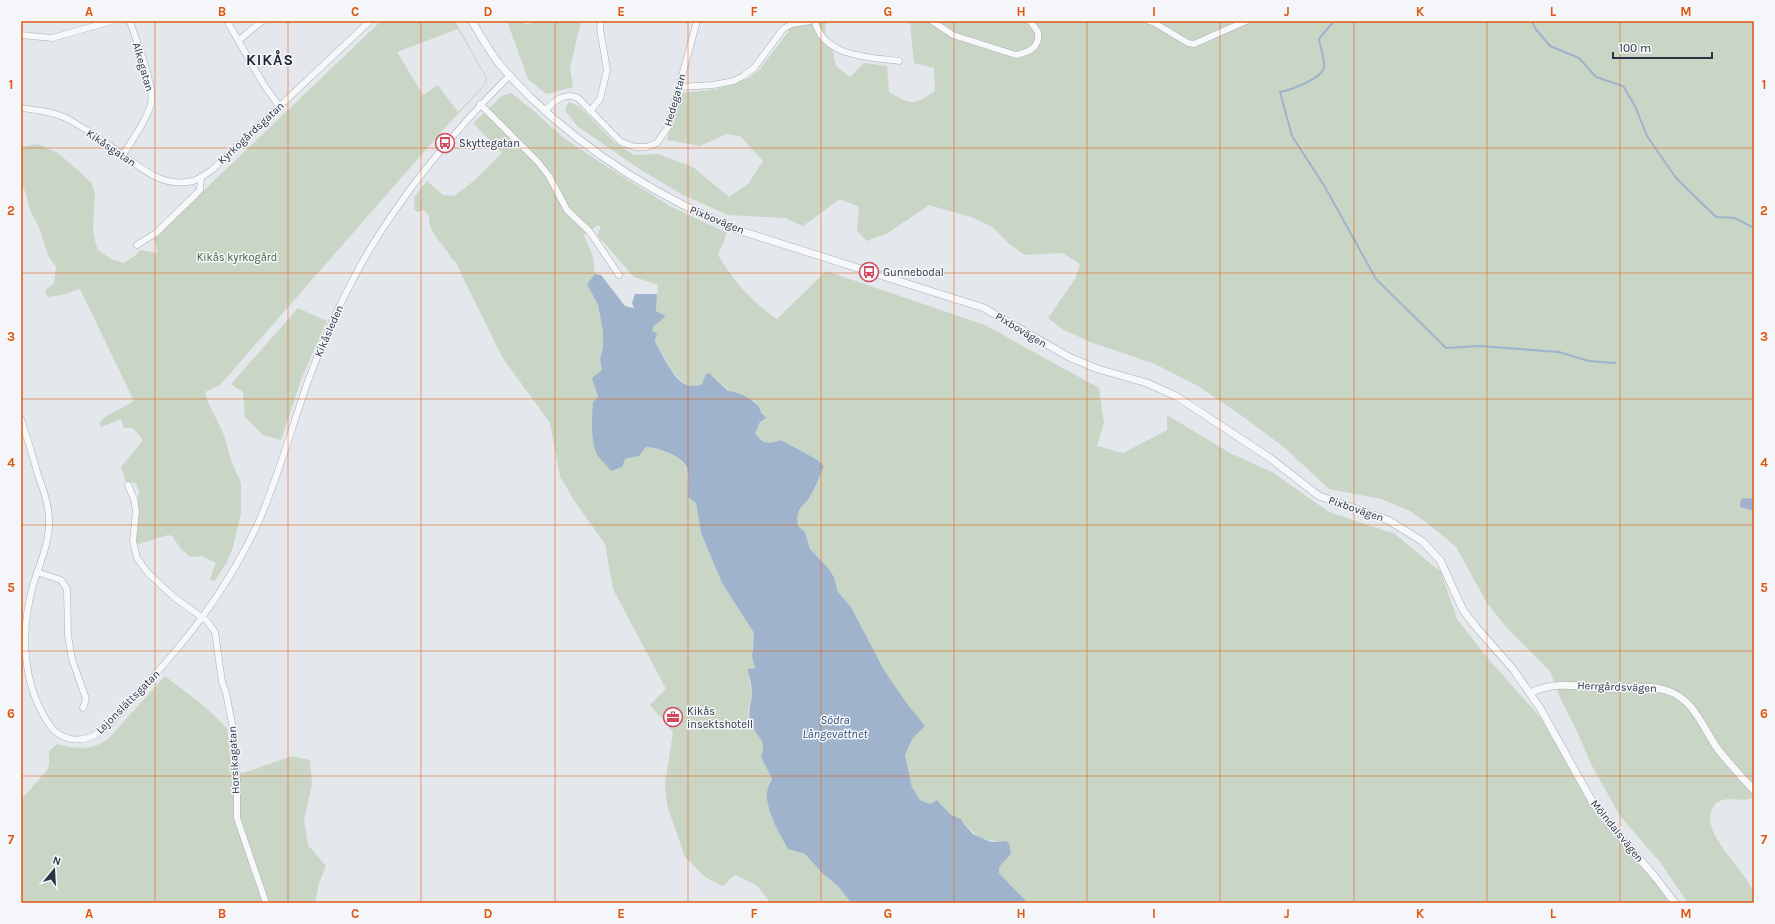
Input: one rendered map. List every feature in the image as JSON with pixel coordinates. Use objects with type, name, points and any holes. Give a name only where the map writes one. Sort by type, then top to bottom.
[{"type":"street","points":[[21,36],[52,38],[112,21]]},
{"type":"street","name":"Alkegatan","points":[[124,155],[148,112],[152,95],[149,80],[130,21]]},
{"type":"street","points":[[227,21],[264,85],[279,106]]},
{"type":"street","points":[[239,40],[262,21]]},
{"type":"street","name":"Kyrkogårdsgatan","points":[[201,177],[212,170],[370,21]]},
{"type":"street","name":"Pixbovägen","points":[[472,21],[497,62],[508,76],[545,111],[582,141],[634,178],[686,208],[747,233],[984,308],[1069,357],[1098,369],[1147,383],[1176,396],[1270,458],[1319,496],[1329,501],[1379,516],[1402,527],[1422,541],[1437,556],[1463,610],[1513,669],[1530,693]]},
{"type":"street","points":[[590,111],[600,99],[607,70],[600,29],[601,21]]},
{"type":"street","name":"Hedegatan","points":[[545,111],[555,101],[567,96],[578,98],[622,142],[629,146],[646,147],[657,143],[668,127],[697,21]]},
{"type":"street","points":[[679,86],[713,85],[734,81],[754,68],[783,29],[792,24],[810,21]]},
{"type":"street","points":[[815,21],[816,28],[822,37],[840,51],[900,61]]},
{"type":"street","points":[[932,21],[953,35],[1016,56],[1026,53],[1037,44],[1038,32],[1030,21]]},
{"type":"street","points":[[1149,21],[1183,41],[1194,44],[1246,21]]},
{"type":"street","name":"Kikåsleden","points":[[203,618],[231,575],[258,522],[322,345],[333,318],[359,269],[379,234],[406,194],[445,143],[480,104],[508,76]]},
{"type":"street","points":[[480,104],[545,171],[567,210],[590,232],[620,275]]},
{"type":"street","name":"Kikåsgatan","points":[[21,108],[51,112],[63,117],[124,155],[144,172],[159,179],[179,182],[194,180],[201,177]]},
{"type":"street","points":[[137,245],[156,233],[200,190],[201,177]]},
{"type":"street","name":"Lejonslättsgatan","points":[[21,419],[45,496],[49,520],[45,546],[29,600],[26,619],[26,654],[33,687],[39,704],[52,728],[60,735],[67,738],[88,739],[104,729],[169,660],[203,618]]},
{"type":"street","name":"Horsikagatan","points":[[128,485],[134,499],[136,511],[133,541],[137,558],[148,574],[175,598],[203,618],[212,626],[215,632],[222,682],[226,693],[233,728],[237,780],[237,818],[266,903]]},
{"type":"street","points":[[37,572],[61,580],[67,589],[68,636],[72,659],[86,699],[83,708]]},
{"type":"street","name":"Herrgårdsvägen","points":[[1530,693],[1544,686],[1558,685],[1605,688],[1646,687],[1667,690],[1686,701],[1694,710],[1719,750],[1754,790]]},
{"type":"street","name":"Mölndalsvägen","points":[[1530,693],[1551,725],[1584,789],[1593,803],[1675,903]]},
{"type":"green space","name":"Kikås kyrkogård","points":[[381,21],[455,21],[487,78],[486,84],[443,130],[220,385],[205,392],[208,402],[224,435],[232,463],[241,483],[241,514],[233,547],[227,562],[214,582],[210,579],[216,563],[202,556],[190,557],[181,549],[172,536],[168,535],[135,545],[139,492],[137,485],[133,482],[129,483],[126,481],[121,467],[143,440],[133,428],[124,428],[121,419],[101,427],[99,423],[105,417],[134,401],[80,289],[62,295],[47,297],[45,290],[54,283],[56,267],[49,257],[38,225],[30,210],[26,193],[21,184],[21,147],[38,144],[58,153],[92,183],[95,196],[93,227],[95,241],[98,250],[111,259],[124,263],[136,255],[140,250],[158,253],[154,238]],"holes":[[[458,29],[486,78],[485,84],[458,112],[438,85],[423,95],[397,52]]]},
{"type":"green space","points":[[507,21],[520,21],[528,25],[532,21],[581,21],[570,68],[573,87],[546,94],[528,79]]},
{"type":"green space","points":[[792,21],[826,21],[825,32],[832,47],[836,66],[850,77],[864,63],[887,66],[889,92],[902,99],[912,102],[922,99],[935,91],[934,68],[914,63],[910,23],[899,21],[1754,21],[1754,499],[1747,498],[1740,507],[1754,511],[1754,797],[1750,799],[1722,800],[1715,804],[1712,809],[1710,819],[1712,829],[1718,840],[1753,891],[1754,903],[1688,903],[1660,862],[1620,816],[1591,764],[1576,729],[1560,698],[1550,671],[1507,628],[1487,603],[1456,547],[1431,526],[1410,511],[1381,499],[1329,489],[1285,448],[1245,418],[1198,386],[1155,364],[1090,342],[1062,329],[1048,318],[1075,279],[1080,264],[1063,253],[1025,255],[1008,243],[992,227],[971,217],[929,205],[888,233],[867,241],[857,231],[859,207],[840,199],[803,226],[785,218],[728,215],[683,195],[638,168],[577,126],[565,110],[569,102],[580,107],[614,142],[634,155],[658,154],[693,167],[729,197],[748,184],[763,161],[740,136],[726,134],[700,146],[667,140],[682,93],[717,89],[749,78],[759,70],[788,32]]},
{"type":"green space","points":[[511,93],[564,138],[609,168],[670,206],[727,233],[718,255],[731,274],[751,298],[777,319],[826,271],[985,325],[1099,388],[1104,423],[1097,446],[1123,453],[1167,430],[1167,415],[1230,453],[1272,472],[1329,512],[1395,534],[1441,572],[1457,619],[1490,661],[1541,718],[1595,813],[1656,883],[1669,903],[1028,903],[999,873],[999,867],[1011,854],[1006,841],[991,841],[980,837],[971,831],[959,818],[950,814],[937,800],[930,804],[920,800],[912,787],[905,755],[913,738],[908,705],[884,670],[851,607],[838,592],[834,577],[828,568],[810,549],[805,532],[798,527],[797,520],[800,508],[814,490],[824,466],[816,459],[781,440],[770,443],[761,440],[755,433],[760,422],[767,419],[761,413],[755,401],[736,392],[729,391],[713,376],[706,377],[702,384],[691,387],[684,383],[669,369],[666,360],[655,342],[652,331],[654,326],[664,315],[656,311],[658,285],[634,277],[597,235],[601,227],[598,225],[584,235],[593,257],[595,274],[587,284],[598,305],[603,332],[603,348],[600,359],[602,370],[593,378],[598,397],[625,459],[639,456],[646,447],[651,447],[675,456],[684,464],[686,468],[688,475],[688,497],[696,503],[701,533],[722,583],[754,633],[752,649],[755,668],[749,669],[749,682],[752,693],[748,711],[753,727],[762,740],[764,747],[761,757],[772,779],[768,786],[767,802],[773,819],[788,849],[805,854],[823,874],[838,886],[851,903],[771,903],[756,885],[735,875],[723,886],[705,877],[685,857],[667,805],[665,784],[673,732],[650,705],[666,689],[613,589],[605,544],[573,499],[560,476],[550,423],[502,357],[455,261],[451,259],[450,255],[430,226],[429,215],[424,210],[418,212],[414,209],[415,196],[427,181],[443,195],[454,196],[475,180],[502,153],[473,123],[502,96]]},
{"type":"green space","points":[[298,308],[327,321],[302,377],[281,440],[263,435],[245,417],[243,392],[231,384]]},
{"type":"green space","points":[[165,676],[204,706],[227,728],[232,770],[243,773],[292,756],[310,760],[312,784],[304,819],[308,845],[326,866],[319,883],[315,903],[21,903],[21,800],[47,770],[49,765],[49,751],[57,744],[83,748],[96,746],[102,743],[108,739]]},
{"type":"water","name":"Södra Långevattnet","points":[[595,274],[601,275],[625,306],[634,308],[632,303],[635,294],[657,294],[656,311],[665,317],[654,326],[652,331],[656,333],[657,336],[655,342],[675,376],[687,385],[693,386],[702,384],[706,374],[709,373],[728,391],[743,395],[757,405],[761,413],[767,418],[760,422],[755,433],[761,440],[769,443],[781,440],[816,459],[824,466],[812,493],[799,511],[797,519],[798,526],[805,532],[810,549],[828,568],[834,577],[838,592],[851,607],[884,670],[908,705],[925,726],[913,738],[905,755],[912,787],[920,800],[930,804],[937,800],[950,814],[961,819],[973,834],[991,842],[1006,841],[1009,843],[1011,854],[999,867],[999,873],[1028,903],[851,903],[838,886],[823,874],[805,854],[788,849],[777,828],[767,802],[768,786],[772,779],[761,757],[763,751],[762,740],[755,731],[750,717],[752,687],[748,669],[755,668],[752,657],[754,633],[722,583],[701,533],[696,503],[688,497],[687,468],[685,464],[675,456],[663,450],[646,447],[639,456],[625,459],[622,467],[611,471],[595,451],[592,430],[592,415],[593,402],[598,397],[592,378],[602,370],[600,359],[603,348],[603,332],[598,305],[587,284]]},
{"type":"water","points":[[1741,499],[1754,499],[1754,511],[1740,507]]},
{"type":"waterway","points":[[1532,21],[1535,28],[1550,46],[1579,58],[1596,77],[1623,86],[1635,106],[1647,136],[1676,178],[1716,217],[1735,218],[1754,228]]},
{"type":"waterway","points":[[1333,22],[1319,39],[1324,64],[1322,71],[1312,80],[1280,92],[1292,136],[1325,187],[1376,279],[1446,348],[1479,346],[1559,352],[1589,361],[1615,363]]},
{"type":"place","name":"Skyttegatan","points":[[445,143]]},
{"type":"place","name":"Gunnebodal","points":[[869,272]]},
{"type":"place","name":"Kikås insektshotell","points":[[673,717]]},
{"type":"district","name":"KIKÅS","points":[[270,60]]}]
